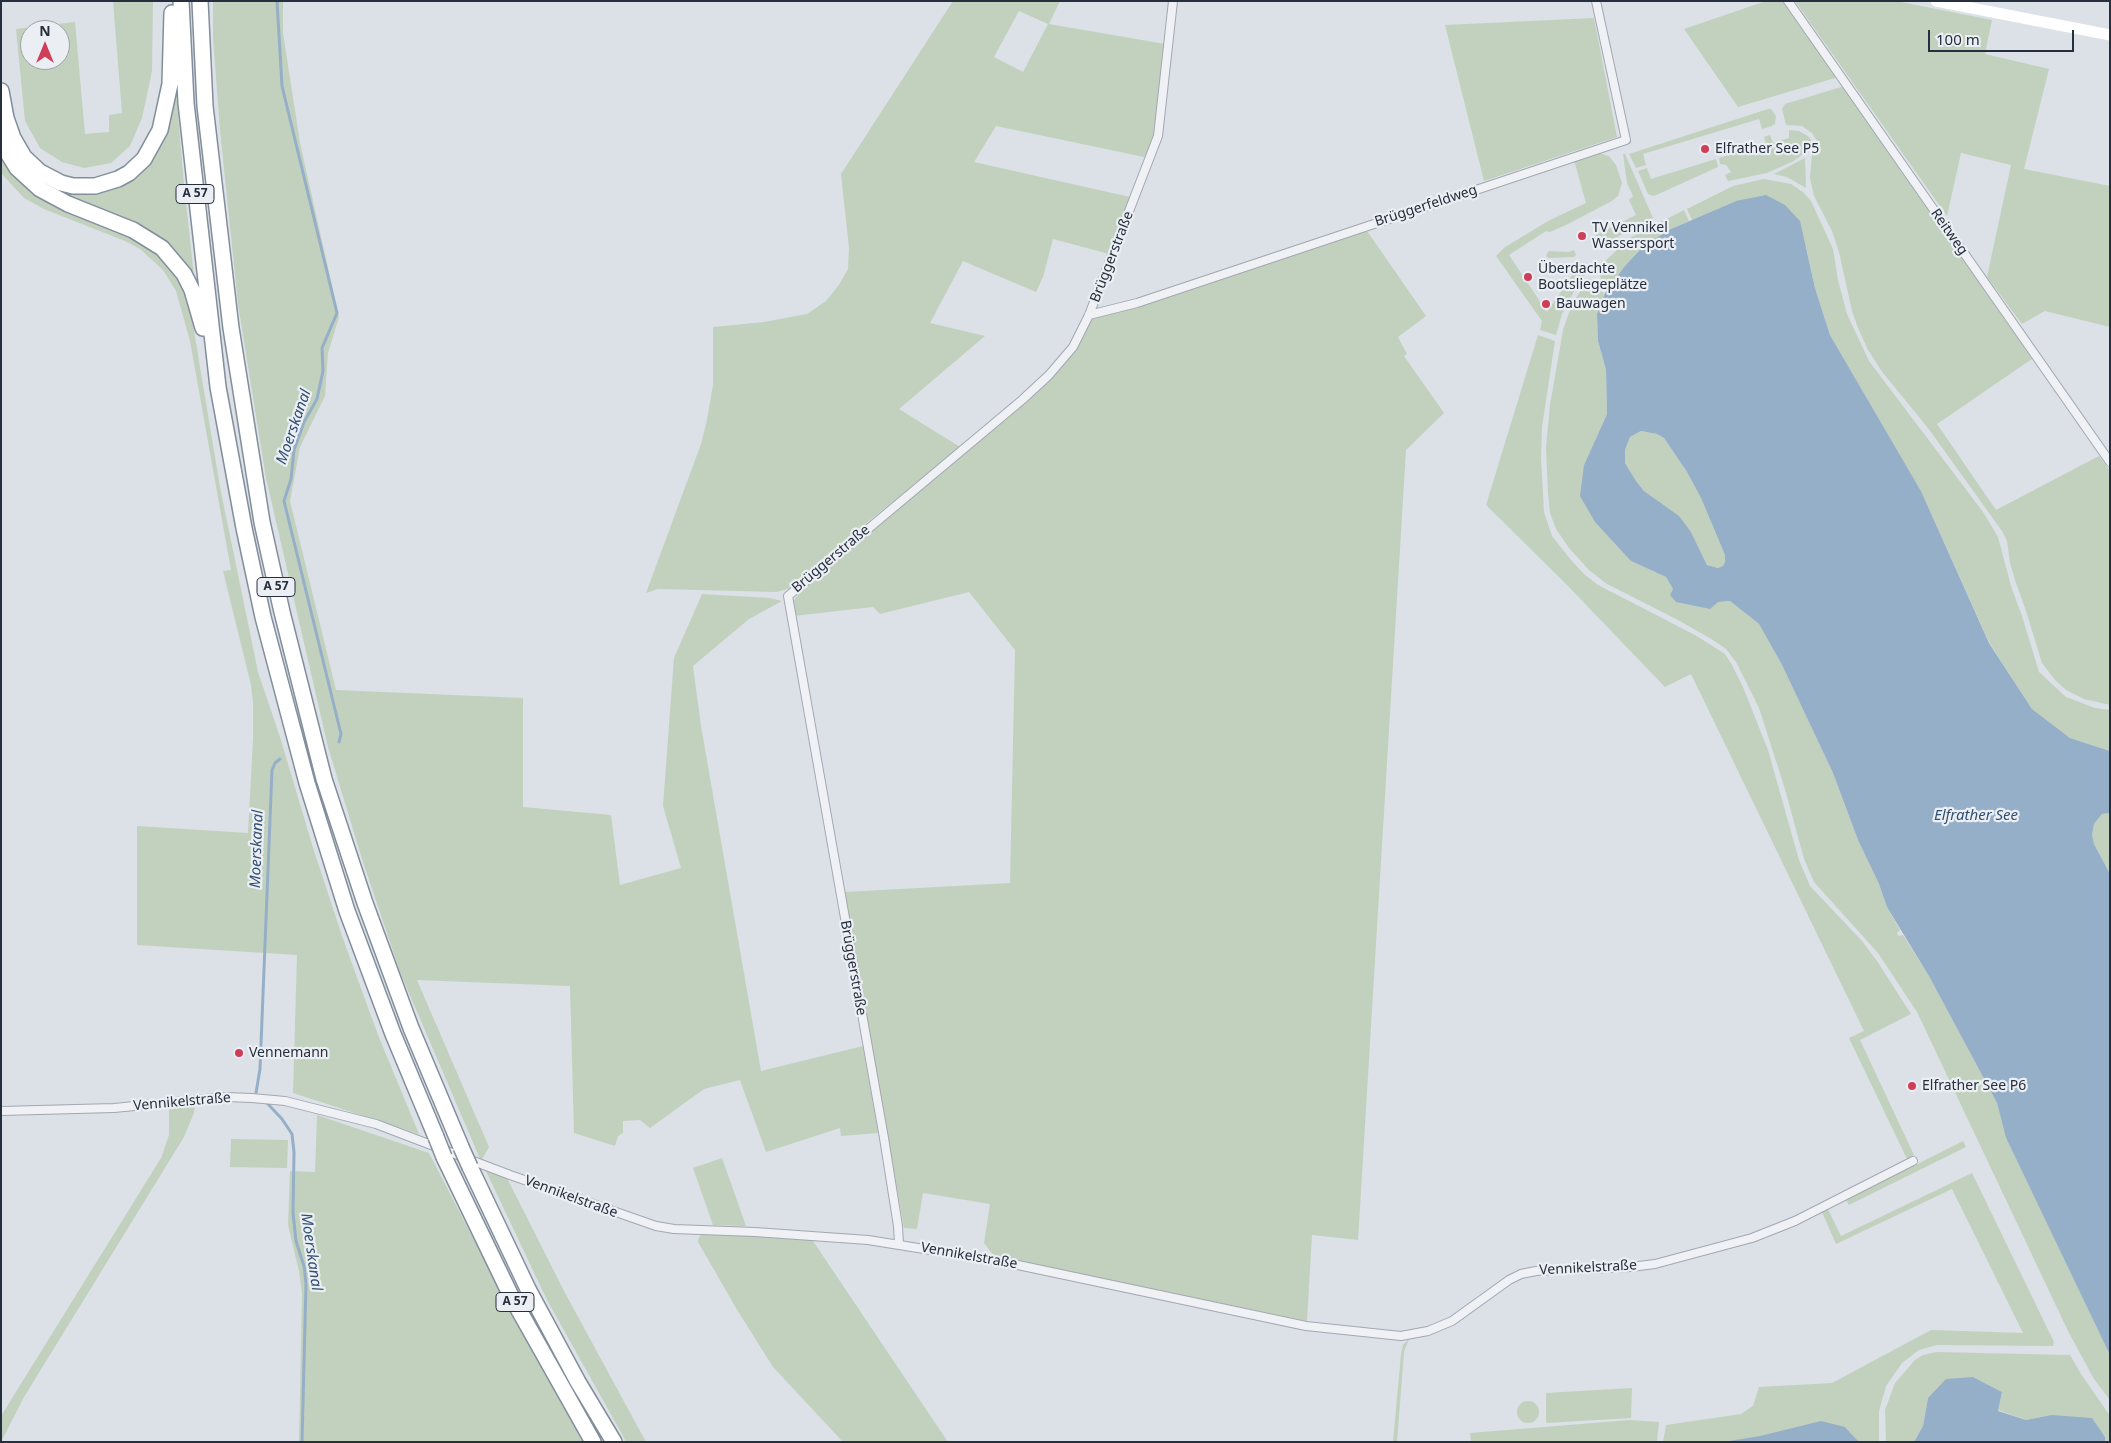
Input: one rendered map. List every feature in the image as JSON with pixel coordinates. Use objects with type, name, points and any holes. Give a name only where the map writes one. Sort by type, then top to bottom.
[{"type":"highway","points":[[1,91],[6,118],[13,138],[24,157],[40,172],[61,183],[73,186],[95,186],[118,179],[137,166],[150,151],[164,116],[171,65],[172,1]]},
{"type":"highway","name":"A 57","points":[[181,1],[186,103],[218,387],[244,528],[263,617],[307,783],[347,911],[393,1034],[444,1157],[511,1296],[593,1442]]},
{"type":"highway","name":"A 57","points":[[200,1],[206,106],[231,328],[262,522],[282,612],[324,779],[362,894],[411,1028],[461,1147],[528,1289],[578,1382],[614,1442]]},
{"type":"highway","points":[[1,132],[9,155],[17,168],[40,189],[68,204],[133,230],[162,248],[175,261],[192,290],[218,387]]},
{"type":"main road","points":[[1936,1],[2110,35]]},
{"type":"street","name":"Brüggerstraße","points":[[899,1244],[898,1226],[884,1138],[788,596],[1049,375],[1073,347],[1089,315],[1158,136],[1173,1]]},
{"type":"street","name":"Brüggerfeldweg","points":[[1089,315],[1146,300],[1626,140],[1596,1]]},
{"type":"street","name":"Reitweg","points":[[1788,1],[2110,462]]},
{"type":"street","name":"Vennikelstraße","points":[[1,1111],[114,1108],[226,1097],[285,1101],[376,1124],[510,1175],[656,1226],[674,1230],[820,1235],[899,1244],[1008,1263],[1306,1326],[1403,1336],[1428,1331],[1452,1321],[1509,1280],[1521,1274],[1536,1271],[1654,1264],[1752,1238],[1795,1221],[1913,1161]]},
{"type":"green space","points":[[113,1],[153,1],[152,71],[142,118],[130,146],[111,163],[84,168],[62,162],[40,148],[25,121],[20,70],[70,70],[70,23],[75,22],[85,134],[109,132],[109,115],[122,113]]},
{"type":"green space","points":[[213,1],[283,1],[283,33],[300,143],[339,317],[328,353],[325,396],[300,447],[290,501],[336,690],[523,698],[523,807],[611,815],[620,885],[681,868],[663,806],[674,658],[702,594],[770,598],[782,601],[749,619],[693,666],[701,726],[761,1071],[863,1046],[878,1133],[841,1136],[840,1128],[766,1152],[740,1080],[704,1089],[650,1128],[640,1120],[623,1121],[623,1133],[618,1136],[615,1146],[574,1133],[570,986],[417,980],[489,1147],[481,1161],[400,972],[362,859],[328,747],[266,478],[238,304],[220,130],[213,38]]},
{"type":"green space","points":[[953,1],[1060,1],[1049,24],[1165,44],[1155,132],[1152,145],[1144,157],[996,126],[974,162],[1130,197],[1109,254],[1053,239],[1043,277],[1036,292],[963,261],[930,323],[985,336],[899,409],[960,447],[790,588],[777,592],[658,589],[646,593],[701,444],[713,385],[713,327],[764,322],[807,314],[826,301],[839,285],[848,269],[849,248],[841,174]],"holes":[[[1019,11],[1048,24],[1023,72],[994,57]]]},
{"type":"green space","points":[[1766,1],[1785,1],[1836,75],[1835,78],[1738,107],[1684,29]]},
{"type":"green space","points":[[1795,1],[1896,1],[1992,20],[1985,54],[2049,69],[2024,169],[2110,186],[2110,327],[2045,311],[2022,324],[1987,277],[2011,165],[1961,153],[1947,216]]},
{"type":"green space","points":[[1594,18],[1617,137],[1484,181],[1445,25]]},
{"type":"green space","points":[[16,29],[20,29],[20,70]]},
{"type":"green space","points":[[175,80],[195,285],[183,266],[48,190],[3,118],[49,182],[131,175]]},
{"type":"green space","points":[[1841,87],[1845,88],[2032,359],[1937,424],[1996,510],[2099,456],[2110,471],[2110,705],[2084,699],[2066,690],[2055,680],[2042,663],[2010,563],[2007,541],[2002,531],[1928,428],[1883,373],[1868,350],[1858,328],[1852,311],[1839,252],[1832,231],[1814,196],[1810,178],[1812,154],[1820,146],[1812,133],[1802,126],[1786,125],[1782,109],[1785,104]]},
{"type":"green space","points":[[1771,109],[1776,116],[1775,124],[1772,126],[1762,129],[1759,119],[1643,154],[1646,165],[1636,168],[1629,154]]},
{"type":"green space","points":[[1789,130],[1799,131],[1808,136],[1814,144],[1792,162],[1767,173],[1728,181],[1725,175],[1731,172],[1726,165],[1720,164],[1719,158],[1766,144],[1764,137],[1770,135],[1773,143],[1789,138]]},
{"type":"green space","points":[[1595,152],[1609,156],[1616,165],[1622,183],[1618,196],[1568,224],[1550,232],[1546,231],[1509,255],[1547,312],[1574,273],[1573,264],[1580,261],[1585,275],[1579,282],[1562,314],[1556,335],[1540,330],[1542,321],[1496,256],[1505,247],[1550,220],[1586,203],[1574,160]]},
{"type":"green space","points":[[1623,154],[1625,154],[1653,218],[1600,246],[1595,237],[1596,235],[1636,215],[1629,200],[1633,196],[1627,183]]},
{"type":"green space","points":[[1,156],[16,178],[37,196],[72,214],[132,237],[164,259],[181,284],[191,313],[220,487],[258,672],[342,936],[378,1035],[419,1134],[293,1093],[297,955],[137,945],[137,826],[248,833],[253,739],[251,685],[223,571],[231,570],[190,341],[176,291],[163,270],[140,249],[125,241],[44,209],[24,198],[1,173]]},
{"type":"green space","points":[[1805,158],[1806,188],[1787,177],[1774,174]]},
{"type":"green space","points":[[1716,159],[1718,167],[1654,196],[1648,194],[1638,171],[1647,168],[1651,179]]},
{"type":"green space","points":[[1764,179],[1791,184],[1803,192],[1811,201],[1833,249],[1838,280],[1847,314],[1869,361],[1983,512],[1998,537],[2011,586],[2039,672],[2066,697],[2095,708],[2110,710],[2110,751],[2070,738],[2032,709],[1989,642],[1921,491],[1830,335],[1815,288],[1806,247],[1736,201],[1692,220],[1687,209],[1733,186]]},
{"type":"green space","points":[[1684,210],[1689,221],[1671,229],[1624,267],[1609,287],[1602,280],[1597,269],[1618,249],[1616,245]]},
{"type":"green space","points":[[1367,231],[1426,316],[1398,337],[1407,354],[1404,356],[1444,413],[1406,450],[1358,1240],[1312,1235],[1307,1321],[994,1256],[984,1243],[990,1204],[923,1193],[917,1229],[904,1228],[845,892],[1010,883],[1015,650],[969,592],[880,614],[873,607],[793,616],[794,600],[805,586],[1052,378],[1076,348],[1092,318]]},
{"type":"green space","points":[[1574,250],[1576,255],[1574,257],[1548,258],[1546,255],[1549,251],[1569,252]]},
{"type":"green space","points":[[1589,278],[1604,294],[1597,314],[1598,341],[1606,370],[1607,414],[1584,465],[1631,561],[1666,577],[1673,589],[1718,602],[1730,601],[1759,624],[1782,665],[1833,773],[1858,840],[1879,884],[1887,907],[1900,930],[1897,933],[1898,936],[1903,935],[1930,978],[1997,1103],[2006,1138],[2110,1355],[2110,1400],[2094,1379],[2068,1331],[1917,1012],[1878,953],[1814,882],[1804,859],[1785,789],[1759,708],[1736,662],[1726,649],[1713,640],[1607,584],[1589,570],[1569,548],[1556,529],[1550,513],[1548,494],[1546,447],[1550,405],[1563,330],[1572,304]]},
{"type":"green space","points":[[1538,335],[1555,341],[1542,427],[1541,458],[1544,512],[1552,536],[1585,575],[1598,585],[1695,635],[1725,654],[1732,665],[1743,687],[1768,750],[1799,860],[1810,886],[1862,941],[1911,1014],[1860,1040],[1914,1155],[1907,1159],[1849,1038],[1864,1031],[1691,674],[1665,687],[1567,585],[1486,505]]},
{"type":"green space","points":[[1641,431],[1657,434],[1664,438],[1687,472],[1701,498],[1725,555],[1723,566],[1718,568],[1707,565],[1691,532],[1644,491],[1625,463],[1625,450],[1630,437]]},
{"type":"green space","points":[[2110,813],[2110,874],[2094,844],[2092,835],[2094,824],[2102,814]]},
{"type":"green space","points":[[195,1105],[194,1113],[184,1137],[24,1397],[1,1442],[1,1416],[161,1158],[169,1135],[169,1106]]},
{"type":"green space","points":[[317,1115],[429,1153],[505,1300],[584,1442],[299,1442],[302,1293],[288,1225],[290,1171],[315,1172]]},
{"type":"green space","points":[[231,1139],[288,1140],[287,1168],[230,1167]]},
{"type":"green space","points":[[1963,1141],[1966,1147],[1849,1205],[1846,1200]]},
{"type":"green space","points":[[722,1158],[746,1226],[713,1225],[693,1168]]},
{"type":"green space","points":[[485,1169],[507,1178],[564,1291],[646,1442],[626,1442],[547,1300]]},
{"type":"green space","points":[[1972,1173],[2054,1342],[2053,1346],[1937,1345],[1919,1350],[1902,1363],[1886,1386],[1879,1411],[1879,1442],[1859,1442],[1845,1427],[1723,1442],[1663,1442],[1666,1425],[1741,1414],[1753,1406],[1759,1387],[1832,1383],[1931,1330],[2023,1333],[1952,1189],[1836,1244],[1822,1212],[1828,1209],[1841,1236]]},
{"type":"green space","points":[[703,1233],[811,1238],[948,1442],[843,1442],[773,1367],[698,1242],[699,1237]]},
{"type":"green space","points":[[1409,1339],[1404,1352],[1397,1442],[1393,1442],[1401,1354],[1403,1345]]},
{"type":"green space","points":[[1936,1352],[2070,1355],[2110,1416],[2110,1442],[2105,1442],[2105,1436],[2051,1415],[2026,1420],[1998,1410],[2002,1392],[1973,1377],[1928,1398],[1923,1426],[1914,1442],[1886,1442],[1885,1410],[1895,1383],[1915,1360],[1923,1355]]},
{"type":"green space","points":[[1632,1388],[1631,1418],[1546,1423],[1546,1393]]},
{"type":"green space","points":[[1524,1401],[1532,1401],[1539,1408],[1539,1416],[1532,1423],[1524,1423],[1517,1416],[1517,1408]]},
{"type":"green space","points":[[1630,1420],[1659,1422],[1657,1442],[1471,1442],[1470,1433]]},
{"type":"water","name":"Elfrather See","points":[[1766,195],[1785,205],[1800,221],[1815,288],[1830,335],[1921,491],[1989,643],[2032,709],[2070,738],[2110,751],[2110,813],[2102,814],[2094,824],[2092,835],[2094,844],[2110,874],[2110,1355],[2006,1138],[1997,1103],[1930,978],[1887,907],[1879,884],[1858,840],[1833,773],[1782,665],[1759,624],[1730,601],[1718,602],[1710,609],[1676,602],[1670,595],[1673,589],[1666,577],[1631,561],[1595,522],[1580,496],[1584,465],[1607,414],[1606,370],[1598,341],[1597,314],[1605,293],[1624,267],[1645,245],[1671,229],[1736,201]],"holes":[[[1641,431],[1657,434],[1664,438],[1687,472],[1701,498],[1725,555],[1723,566],[1718,568],[1707,565],[1691,532],[1679,516],[1644,491],[1625,463],[1625,450],[1630,437]]]},
{"type":"water","points":[[1973,1377],[2002,1392],[1998,1411],[2026,1420],[2051,1415],[2092,1418],[2105,1437],[2105,1442],[1914,1442],[1923,1426],[1928,1398],[1946,1379]]},
{"type":"water","points":[[1821,1421],[1845,1427],[1859,1442],[1723,1442],[1760,1436]]},
{"type":"waterway","name":"Moerskanal","points":[[277,1],[282,86],[337,313],[322,348],[323,371],[317,399],[304,422],[294,450],[291,479],[284,501],[341,734],[339,742]]},
{"type":"waterway","name":"Moerskanal","points":[[256,1093],[260,1069],[272,770],[275,763],[280,759]]},
{"type":"waterway","name":"Moerskanal","points":[[267,1103],[282,1119],[292,1134],[294,1152],[293,1213],[296,1241],[304,1266],[306,1284],[302,1442]]},
{"type":"place","name":"Elfrather See P5","points":[[1705,149]]},
{"type":"place","name":"TV Vennikel Wassersport","points":[[1582,236]]},
{"type":"place","name":"Überdachte Bootsliegeplätze","points":[[1528,277]]},
{"type":"place","name":"Bauwagen","points":[[1546,304]]},
{"type":"place","name":"Vennemann","points":[[239,1053]]},
{"type":"place","name":"Elfrather See P6","points":[[1912,1086]]}]
